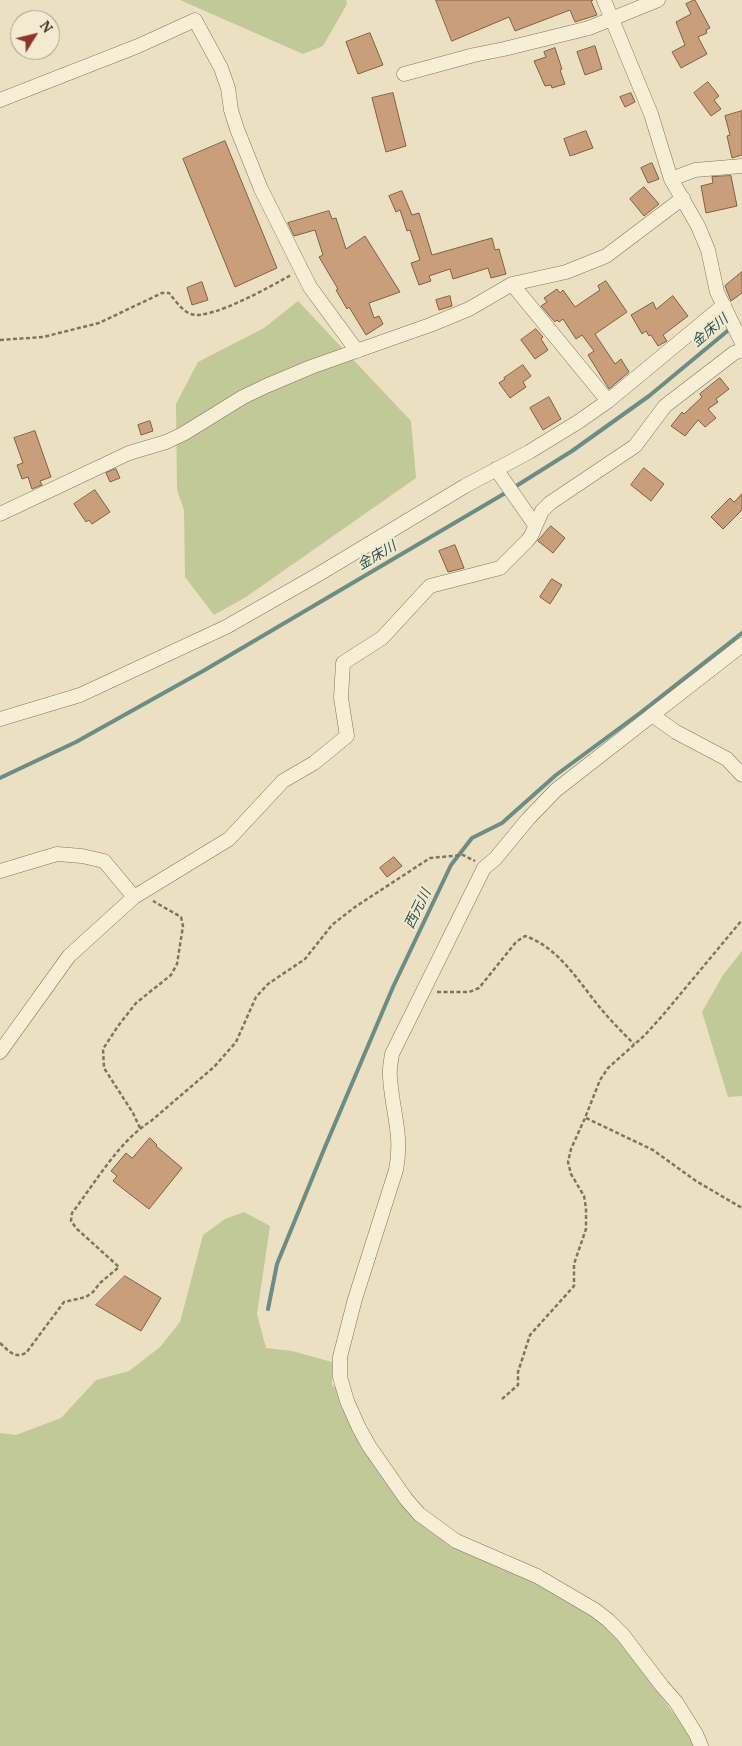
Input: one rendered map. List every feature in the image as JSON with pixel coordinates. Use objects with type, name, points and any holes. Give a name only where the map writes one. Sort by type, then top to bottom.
[{"type":"street","points":[[604,0],[650,114],[671,179],[698,226],[708,250],[717,292],[742,343]]},
{"type":"street","points":[[404,74],[474,55],[589,28],[658,0]]},
{"type":"street","points":[[0,100],[138,46],[194,20],[221,68],[228,88],[231,110],[237,129],[262,189],[301,270],[316,295],[357,351]]},
{"type":"street","points":[[671,179],[696,170],[742,166]]},
{"type":"street","points":[[0,514],[129,453],[166,442],[183,434],[243,397],[266,386],[469,309],[512,284],[566,272],[606,256],[683,198]]},
{"type":"street","points":[[512,284],[608,401]]},
{"type":"street","points":[[0,719],[80,695],[226,627],[331,567],[465,486],[499,474],[608,401],[724,305]]},
{"type":"street","points":[[0,1052],[69,956],[137,896],[229,839],[283,780],[314,763],[346,736],[341,698],[343,663],[382,638],[430,586],[500,568],[527,542],[542,511],[550,503],[635,446],[665,406],[734,353],[742,350]]},
{"type":"street","points":[[499,474],[535,525]]},
{"type":"street","points":[[701,1746],[696,1734],[676,1702],[623,1635],[608,1620],[595,1610],[537,1576],[456,1541],[419,1514],[406,1499],[369,1446],[347,1401],[340,1377],[340,1356],[355,1299],[396,1170],[399,1152],[398,1126],[390,1076],[392,1054],[484,868],[495,859],[528,819],[556,790],[742,645]]},
{"type":"street","points":[[652,714],[676,732],[727,759],[742,775]]},
{"type":"street","points":[[0,871],[57,854],[82,856],[104,861],[137,896]]},
{"type":"path","points":[[0,340],[43,337],[100,324],[162,293],[169,293],[179,306],[191,314],[202,315],[241,301],[301,270]]},
{"type":"path","points":[[0,1343],[12,1354],[19,1356],[26,1353],[64,1302],[86,1297],[119,1267],[77,1229],[71,1221],[72,1213],[114,1158],[140,1128],[152,1121],[214,1068],[236,1042],[256,997],[268,984],[305,959],[332,925],[355,907],[430,858],[463,854],[472,859]]},
{"type":"path","points":[[137,896],[181,917],[183,926],[176,964],[171,975],[136,1004],[118,1026],[103,1049],[104,1068],[133,1113],[140,1128]]},
{"type":"path","points":[[502,1399],[518,1384],[518,1372],[530,1335],[574,1286],[574,1264],[586,1229],[586,1208],[584,1196],[571,1174],[568,1162],[571,1149],[586,1118],[600,1080],[608,1068],[663,1015],[742,920]]},
{"type":"path","points":[[421,992],[469,992],[479,988],[516,942],[525,936],[535,939],[563,962],[603,1011],[634,1044]]},
{"type":"path","points":[[586,1118],[653,1150],[696,1180],[742,1208]]},
{"type":"green space","points":[[180,0],[346,0],[347,4],[323,46],[303,54]]},
{"type":"green space","points":[[298,301],[411,421],[416,478],[246,597],[214,615],[185,577],[184,510],[177,490],[176,404],[198,362],[264,328]]},
{"type":"green space","points":[[742,951],[742,1096],[728,1097],[702,1012],[723,975]]},
{"type":"green space","points":[[244,1212],[270,1226],[257,1314],[266,1348],[292,1351],[332,1362],[332,1385],[341,1392],[410,1513],[551,1588],[607,1626],[691,1736],[696,1746],[0,1746],[0,1433],[16,1435],[61,1418],[96,1380],[129,1371],[160,1347],[180,1322],[203,1235],[225,1219]]},
{"type":"building","points":[[436,0],[593,0],[591,1],[597,15],[575,22],[570,10],[515,31],[509,17],[452,41]]},
{"type":"building","points":[[695,0],[710,28],[706,30],[707,33],[698,37],[707,54],[681,68],[672,52],[685,45],[676,22],[691,14],[686,4]]},
{"type":"building","points":[[370,33],[383,65],[358,74],[346,42]]},
{"type":"building","points":[[595,46],[602,69],[585,75],[577,52]]},
{"type":"building","points":[[555,48],[565,84],[552,88],[551,85],[545,86],[534,61],[546,57],[544,52]]},
{"type":"building","points":[[708,82],[719,96],[714,100],[721,109],[711,116],[694,93]]},
{"type":"building","points":[[393,93],[406,146],[386,152],[372,98]]},
{"type":"building","points":[[631,93],[635,102],[625,107],[620,97]]},
{"type":"building","points":[[742,111],[742,155],[732,158],[727,136],[730,135],[725,116]]},
{"type":"building","points":[[586,131],[593,148],[570,156],[564,139]]},
{"type":"building","points":[[225,141],[277,268],[235,287],[183,159]]},
{"type":"building","points":[[652,163],[659,179],[648,183],[641,168]]},
{"type":"building","points":[[731,176],[737,206],[706,213],[701,186],[713,183],[712,177]]},
{"type":"building","points":[[644,187],[659,204],[644,216],[630,199]]},
{"type":"building","points":[[402,191],[412,215],[419,213],[432,255],[492,238],[495,250],[499,249],[506,274],[491,278],[488,268],[453,279],[450,269],[429,276],[431,281],[419,285],[411,263],[420,260],[410,230],[407,231],[400,210],[396,212],[389,196]]},
{"type":"building","points":[[329,211],[332,219],[336,218],[346,249],[365,236],[400,292],[369,303],[374,318],[379,316],[383,324],[366,335],[349,307],[347,309],[336,290],[338,289],[319,257],[323,255],[315,230],[294,236],[288,223]]},
{"type":"building","points":[[742,272],[742,293],[731,301],[725,286]]},
{"type":"building","points":[[606,281],[627,312],[595,334],[615,364],[621,359],[629,372],[609,389],[588,355],[594,351],[582,335],[576,339],[563,319],[555,322],[541,306],[547,302],[544,298],[557,289],[560,293],[563,290],[575,307],[600,290],[598,286]]},
{"type":"building","points":[[202,282],[208,300],[192,305],[187,288]]},
{"type":"building","points":[[450,296],[452,306],[439,310],[436,300]]},
{"type":"building","points":[[673,296],[688,316],[663,335],[667,341],[658,346],[646,331],[642,334],[631,315],[653,302],[656,309]]},
{"type":"building","points":[[536,329],[543,337],[541,339],[548,350],[535,359],[521,340]]},
{"type":"building","points":[[523,365],[531,376],[523,382],[526,387],[510,398],[499,383]]},
{"type":"building","points":[[720,378],[729,389],[716,399],[718,402],[708,409],[716,418],[705,427],[698,420],[685,436],[671,426],[682,412],[684,414],[702,397],[700,394]]},
{"type":"building","points":[[549,397],[561,419],[543,430],[530,408]]},
{"type":"building","points":[[150,421],[153,431],[141,435],[138,425]]},
{"type":"building","points":[[35,431],[51,477],[40,481],[42,485],[32,489],[28,477],[22,479],[17,465],[23,463],[14,438]]},
{"type":"building","points":[[644,468],[664,484],[651,501],[631,485]]},
{"type":"building","points":[[116,469],[120,478],[110,482],[106,473]]},
{"type":"building","points":[[95,490],[110,512],[92,524],[89,520],[86,522],[74,504]]},
{"type":"building","points":[[742,494],[742,510],[723,529],[711,517],[730,498],[734,502]]},
{"type":"building","points":[[551,526],[565,538],[553,553],[538,541]]},
{"type":"building","points":[[455,545],[464,568],[448,572],[439,551]]},
{"type":"building","points":[[552,579],[562,585],[550,604],[540,597]]},
{"type":"building","points":[[394,857],[402,866],[387,877],[380,868]]},
{"type":"building","points":[[150,1138],[156,1146],[182,1168],[149,1209],[113,1181],[117,1176],[111,1171],[126,1153],[132,1158]]},
{"type":"building","points":[[125,1276],[161,1298],[141,1331],[96,1305]]},
{"type":"waterway","name":"金床川","points":[[513,488],[572,451],[649,396],[731,328]]},
{"type":"waterway","name":"金床川","points":[[0,778],[76,742],[203,671],[507,492]]},
{"type":"waterway","name":"西元川","points":[[268,1309],[277,1264],[325,1147],[393,987],[451,865],[472,838],[502,823],[556,775],[640,713],[742,633]]}]
